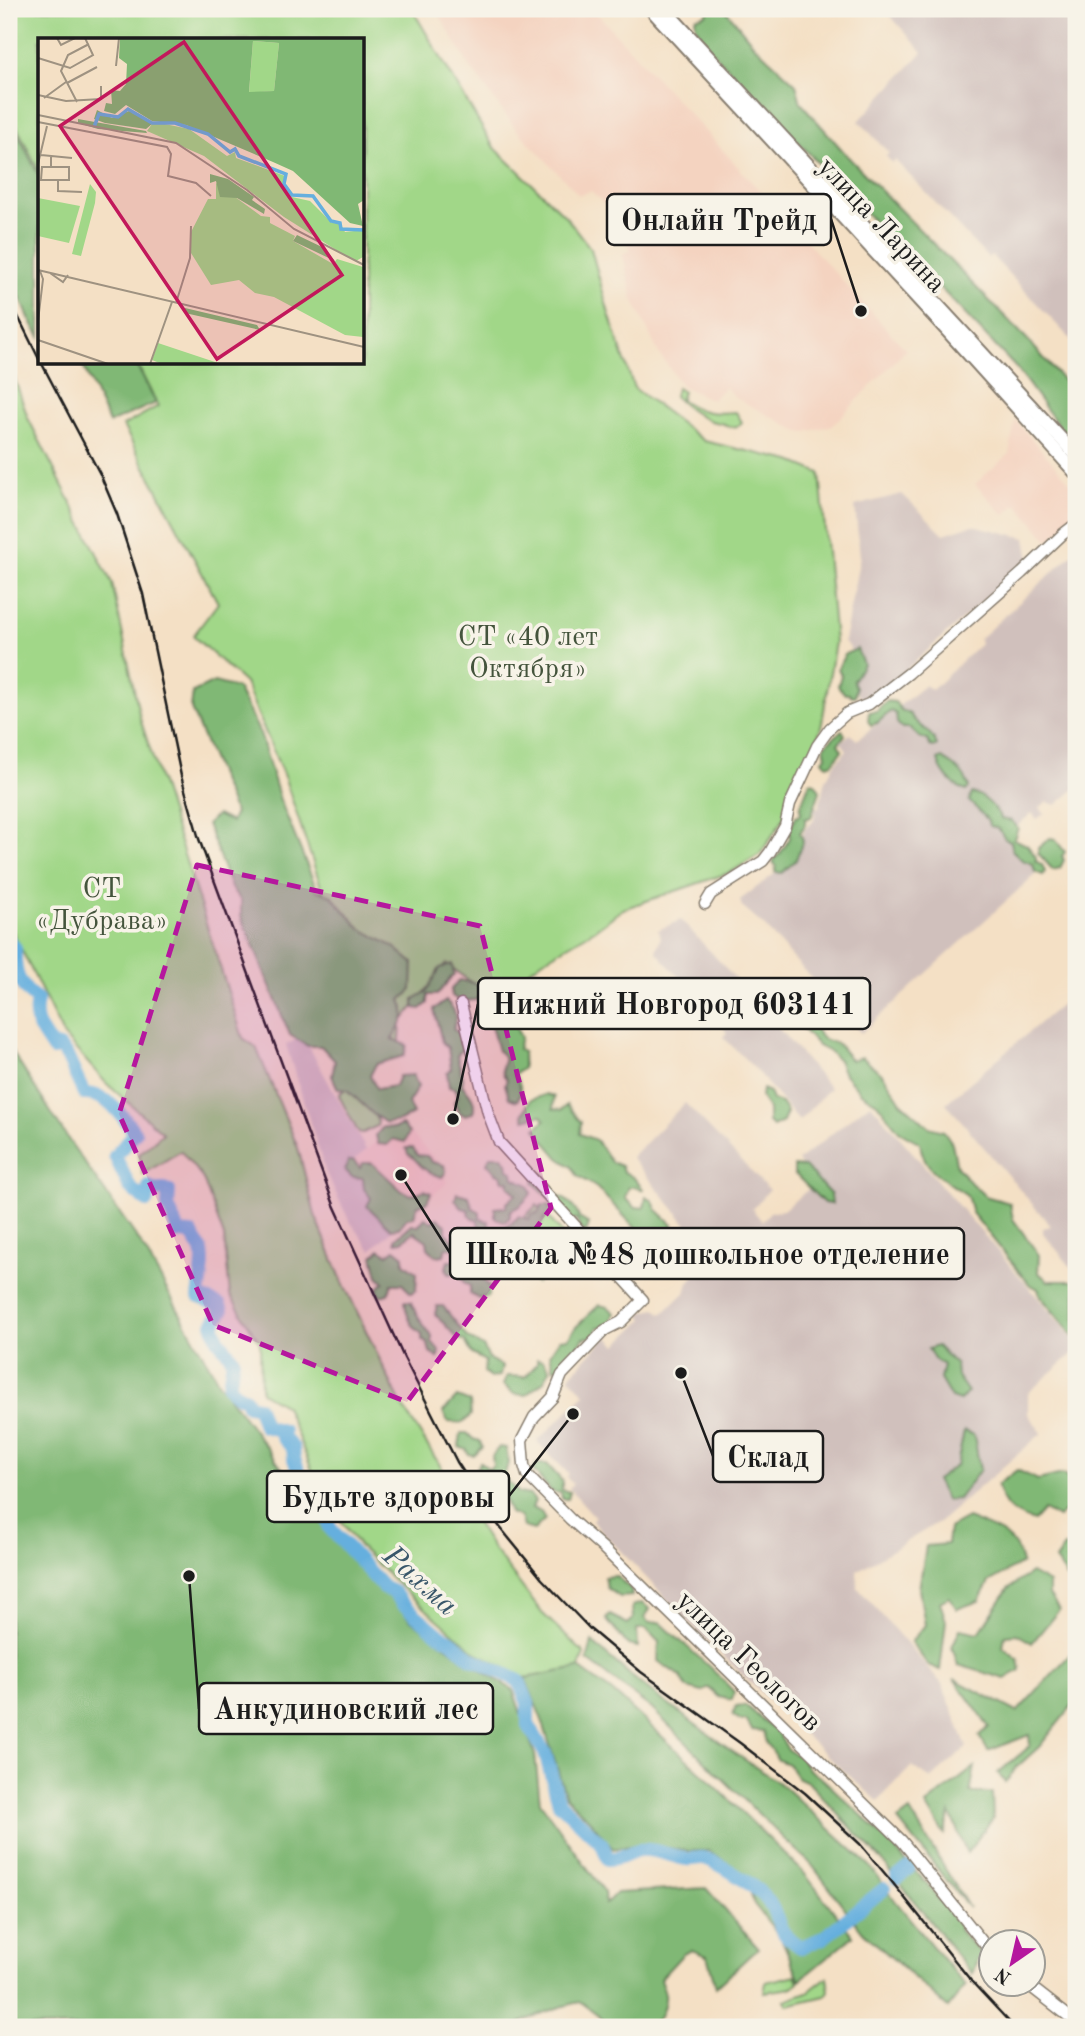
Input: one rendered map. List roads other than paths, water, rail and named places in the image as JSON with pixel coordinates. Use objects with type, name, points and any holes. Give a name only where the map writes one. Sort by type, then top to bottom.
[{"type":"main road","name":"улица Ларина","points":[[651,9],[1076,473]]},
{"type":"main road","name":"улица Ларина","points":[[664,9],[1076,455]]},
{"type":"street","points":[[705,904],[711,894],[763,861],[770,852],[785,826],[790,804],[817,746],[830,728],[847,713],[869,704],[909,673],[1076,524]]},
{"type":"street","name":"улица Геологов","points":[[461,1004],[488,1113],[499,1142],[643,1300],[621,1322],[605,1330],[562,1375],[553,1397],[534,1417],[522,1440],[524,1465],[531,1480],[895,1834],[976,1934]]},
{"type":"street","points":[[1044,1997],[1076,2022]]},
{"type":"waterway","name":"Рахма","points":[[9,941],[15,948],[18,977],[25,989],[37,1000],[37,1021],[45,1037],[53,1049],[59,1047],[67,1056],[84,1094],[92,1094],[107,1101],[135,1133],[115,1156],[130,1188],[147,1201],[149,1187],[157,1191],[169,1191],[168,1206],[179,1233],[192,1234],[201,1249],[203,1265],[199,1297],[220,1305],[222,1311],[213,1324],[218,1339],[233,1359],[229,1387],[246,1399],[248,1405],[258,1407],[264,1426],[283,1431],[282,1437],[293,1448],[302,1480],[324,1510],[330,1528],[384,1588],[393,1592],[437,1633],[471,1658],[519,1681],[528,1703],[528,1724],[545,1753],[559,1803],[602,1844],[608,1859],[644,1850],[686,1859],[707,1859],[716,1863],[764,1896],[783,1932],[801,1947],[823,1938],[884,1889]]},
{"type":"waterway","name":"Рахма","points":[[897,1878],[909,1868]]},
{"type":"railway","points":[[9,298],[38,357]]},
{"type":"railway","points":[[42,364],[100,474],[117,514],[143,594],[181,776],[199,839],[334,1205],[404,1358],[457,1462],[499,1526],[542,1579],[591,1630],[641,1672],[805,1793],[860,1844],[972,1982],[1014,2027]]},
{"type":"place","name":"Онлайн Трейд","points":[[861,311]]},
{"type":"place","name":"Нижний Новгород 603141","points":[[453,1119]]},
{"type":"place","name":"Школа №48 дошкольное отделение","points":[[401,1175]]},
{"type":"place","name":"Склад","points":[[681,1373]]},
{"type":"place","name":"Будьте здоровы","points":[[573,1414]]},
{"type":"place","name":"Анкудиновский лес","points":[[189,1576]]},
{"type":"park label","name":"СТ «40 лет Октября»","points":[[528,651]]},
{"type":"park label","name":"СТ «Дубрава»","points":[[102,903]]}]
